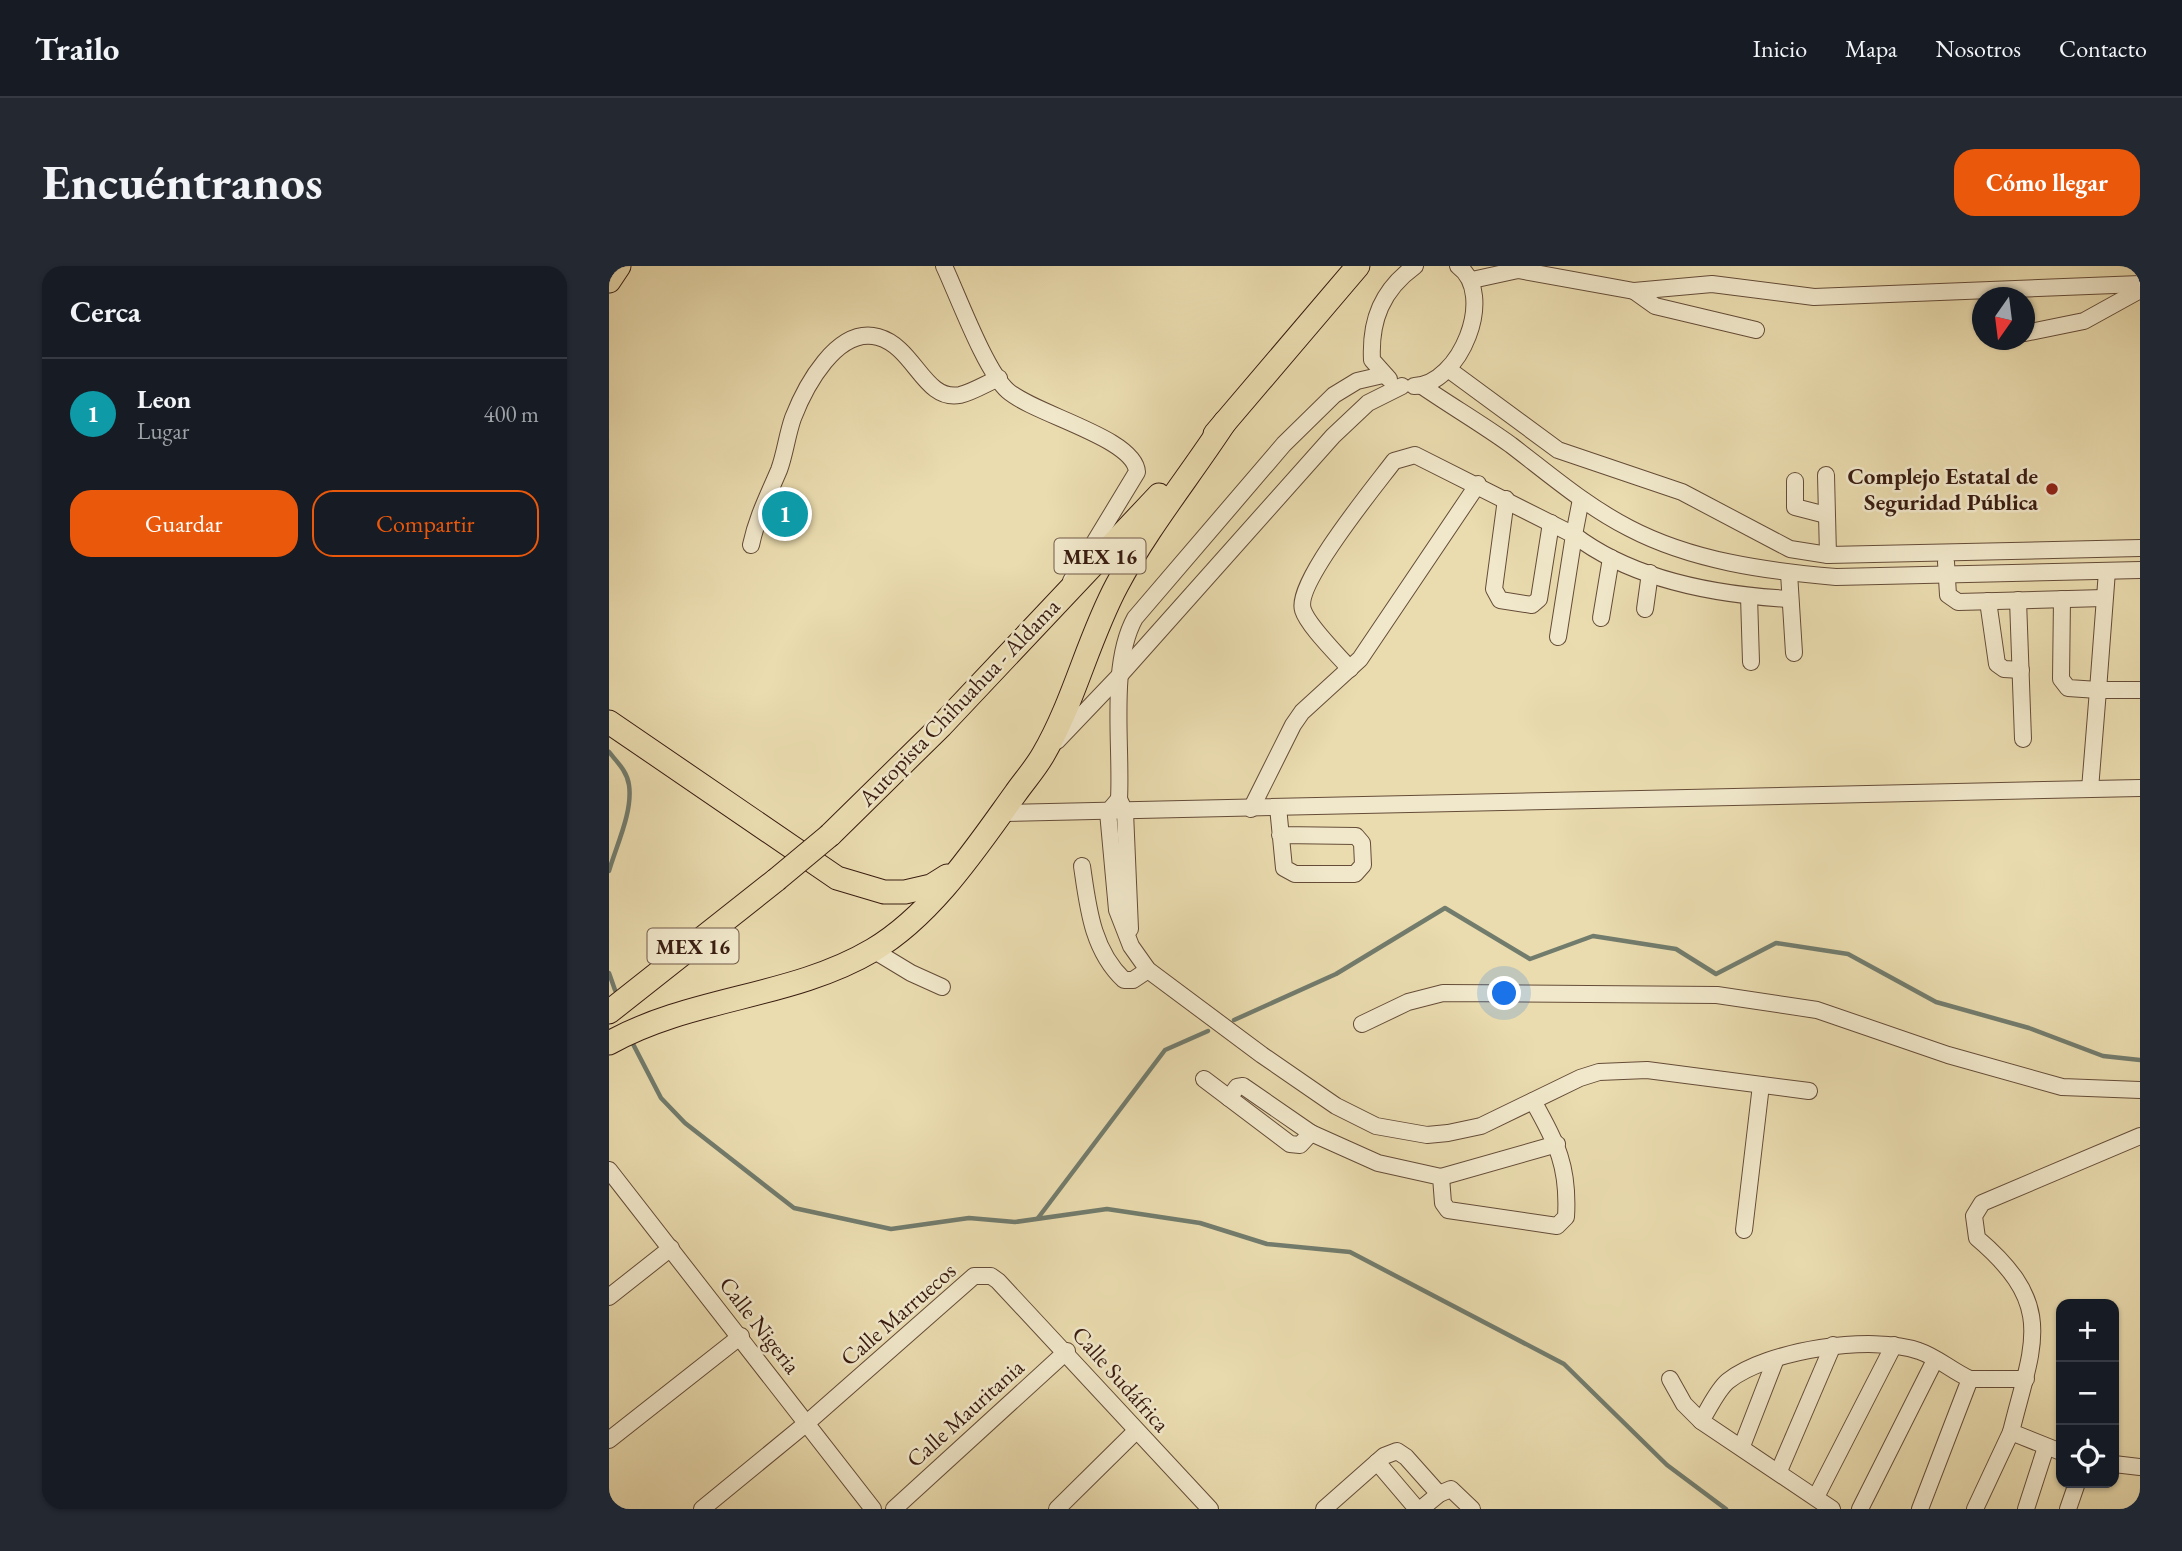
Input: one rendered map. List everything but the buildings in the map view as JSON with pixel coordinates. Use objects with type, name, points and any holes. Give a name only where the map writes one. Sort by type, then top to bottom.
[{"type":"highway","points":[[609,281],[619,266]]},
{"type":"highway","name":"Autopista Chihuahua - Aldama","points":[[609,1012],[830,835],[941,726],[1225,422],[1358,266]]},
{"type":"highway","points":[[609,1043],[641,1025],[808,977],[873,950],[911,920],[957,870],[1043,755],[1115,587],[1155,518],[1225,422]]},
{"type":"highway","points":[[609,722],[837,878],[884,892],[905,892],[931,886],[957,870]]},
{"type":"street","points":[[944,266],[978,342],[1006,390],[1034,408],[1119,446],[1137,465],[1137,472],[1081,559],[1065,592]]},
{"type":"street","points":[[1402,386],[1383,375],[1372,360],[1374,322],[1389,289],[1415,266]]},
{"type":"street","points":[[1043,755],[1121,674],[1340,429],[1368,403],[1402,386],[1422,386],[1448,369],[1461,352],[1470,332],[1475,303],[1472,280],[1458,266]]},
{"type":"street","points":[[1472,280],[1518,270],[1634,291],[1712,284],[1814,297],[2140,284]]},
{"type":"street","points":[[2035,331],[2084,321],[2140,290]]},
{"type":"street","points":[[1634,291],[1655,306],[1756,330]]},
{"type":"street","points":[[751,545],[761,506],[780,468],[793,419],[803,395],[844,342],[861,335],[889,340],[909,357],[932,388],[943,394],[963,394],[999,377]]},
{"type":"street","points":[[1448,369],[1558,450],[1682,492],[1790,549],[1828,555],[2140,548]]},
{"type":"street","points":[[1383,375],[1357,381],[1340,391],[1284,444],[1135,618],[1128,630],[1121,674],[1117,911],[1131,946],[1148,970],[1273,1062],[1336,1105],[1376,1126],[1427,1135],[1481,1126],[1580,1078],[1622,1070],[1809,1091]]},
{"type":"street","points":[[1422,386],[1511,445],[1581,499],[1630,529],[1671,546],[1720,561],[1789,573],[1836,577],[2140,570]]},
{"type":"street","points":[[1350,669],[1303,613],[1306,588],[1339,534],[1399,458],[1415,455],[1478,484],[1574,535],[1611,558],[1650,573],[1719,592],[1790,598]]},
{"type":"street","points":[[1826,475],[1828,555]]},
{"type":"street","points":[[1795,481],[1795,507],[1826,515]]},
{"type":"street","points":[[1251,809],[1293,725],[1313,702],[1350,669],[1478,484]]},
{"type":"street","points":[[1506,499],[1494,589],[1500,600],[1532,605],[1539,599],[1551,523]]},
{"type":"street","points":[[1558,637],[1581,499]]},
{"type":"street","points":[[1946,553],[1948,595],[1954,601],[2104,598]]},
{"type":"street","points":[[1601,618],[1611,558]]},
{"type":"street","points":[[2090,789],[2107,571]]},
{"type":"street","points":[[1645,609],[1650,573]]},
{"type":"street","points":[[1789,573],[1794,653]]},
{"type":"street","points":[[1749,596],[1751,662]]},
{"type":"street","points":[[2062,599],[2061,679],[2068,688],[2140,690]]},
{"type":"street","points":[[2018,600],[2023,738]]},
{"type":"street","points":[[1988,601],[1997,664],[2004,669],[2021,670]]},
{"type":"street","points":[[1002,813],[1117,808],[1251,809],[2140,788]]},
{"type":"street","points":[[1278,807],[1280,835],[1284,868],[1290,873],[1355,874],[1362,869],[1362,842],[1356,836],[1280,835]]},
{"type":"street","points":[[1082,866],[1095,935],[1104,954],[1124,980],[1133,980],[1148,970]]},
{"type":"street","points":[[873,950],[911,973],[942,987]]},
{"type":"street","points":[[1362,1024],[1408,1002],[1443,993],[1717,995],[1817,1010],[1948,1055],[2062,1087],[2140,1090]]},
{"type":"street","points":[[1204,1079],[1229,1098],[1237,1087],[1243,1086],[1311,1133],[1378,1163],[1441,1177],[1557,1144]]},
{"type":"street","points":[[1745,1230],[1762,1085]]},
{"type":"street","points":[[1441,1177],[1443,1203],[1448,1210],[1557,1226],[1566,1217],[1568,1186],[1557,1144],[1533,1101]]},
{"type":"street","points":[[1975,1509],[2011,1432],[2034,1338],[2029,1299],[2001,1259],[1977,1238],[1973,1227],[1977,1209],[1982,1203],[2006,1192],[2140,1136]]},
{"type":"street","name":"Calle Nigeria","points":[[609,1170],[808,1422],[873,1509]]},
{"type":"street","points":[[609,1297],[671,1248]]},
{"type":"street","name":"Calle Marruecos","points":[[702,1509],[722,1503],[808,1422],[974,1276],[983,1275],[998,1281]]},
{"type":"street","name":"Calle Sudáfrica","points":[[998,1281],[1067,1351],[1136,1431],[1210,1509]]},
{"type":"street","points":[[609,1440],[741,1336]]},
{"type":"street","points":[[1701,1421],[1730,1380],[1775,1361],[1833,1345],[1871,1342],[1894,1345],[1917,1350],[1970,1379],[2026,1379]]},
{"type":"street","points":[[1779,1471],[1833,1345]]},
{"type":"street","points":[[1816,1497],[1894,1345]]},
{"type":"street","name":"Calle Mauritania","points":[[894,1509],[1067,1351]]},
{"type":"street","points":[[1860,1509],[1935,1360]]},
{"type":"street","points":[[1742,1446],[1775,1361]]},
{"type":"street","points":[[1670,1379],[1688,1408],[1701,1421],[1742,1446],[1832,1509]]},
{"type":"street","points":[[1920,1509],[1970,1379]]},
{"type":"street","points":[[1057,1509],[1136,1431]]},
{"type":"street","points":[[2011,1432],[2054,1449],[2026,1509]]},
{"type":"street","points":[[1324,1509],[1377,1462],[1397,1451],[1406,1457],[1439,1494]]},
{"type":"street","points":[[1377,1462],[1419,1509],[1439,1494],[1451,1489],[1472,1509]]},
{"type":"street","points":[[2119,1465],[2140,1468]]},
{"type":"street","points":[[2068,1509],[2075,1488]]},
{"type":"waterway","points":[[609,752],[626,775],[630,795],[609,871]]},
{"type":"waterway","points":[[1234,1020],[1336,974],[1445,908],[1530,959],[1593,936],[1676,949],[1716,974],[1776,943],[1848,954],[1936,1002],[2029,1028],[2103,1056],[2140,1060]]},
{"type":"waterway","points":[[609,973],[615,990]]},
{"type":"waterway","points":[[1038,1218],[1165,1050],[1208,1031]]},
{"type":"waterway","points":[[633,1044],[661,1098],[685,1123],[794,1208],[891,1229],[969,1218],[1015,1222],[1107,1209],[1200,1223],[1267,1244],[1350,1252],[1564,1364],[1667,1465],[1726,1509]]},
{"type":"place","name":"Complejo Estatal de Seguridad Pública","points":[[2052,489]]},
{"type":"place","name":"Leon","points":[[785,514]]}]
